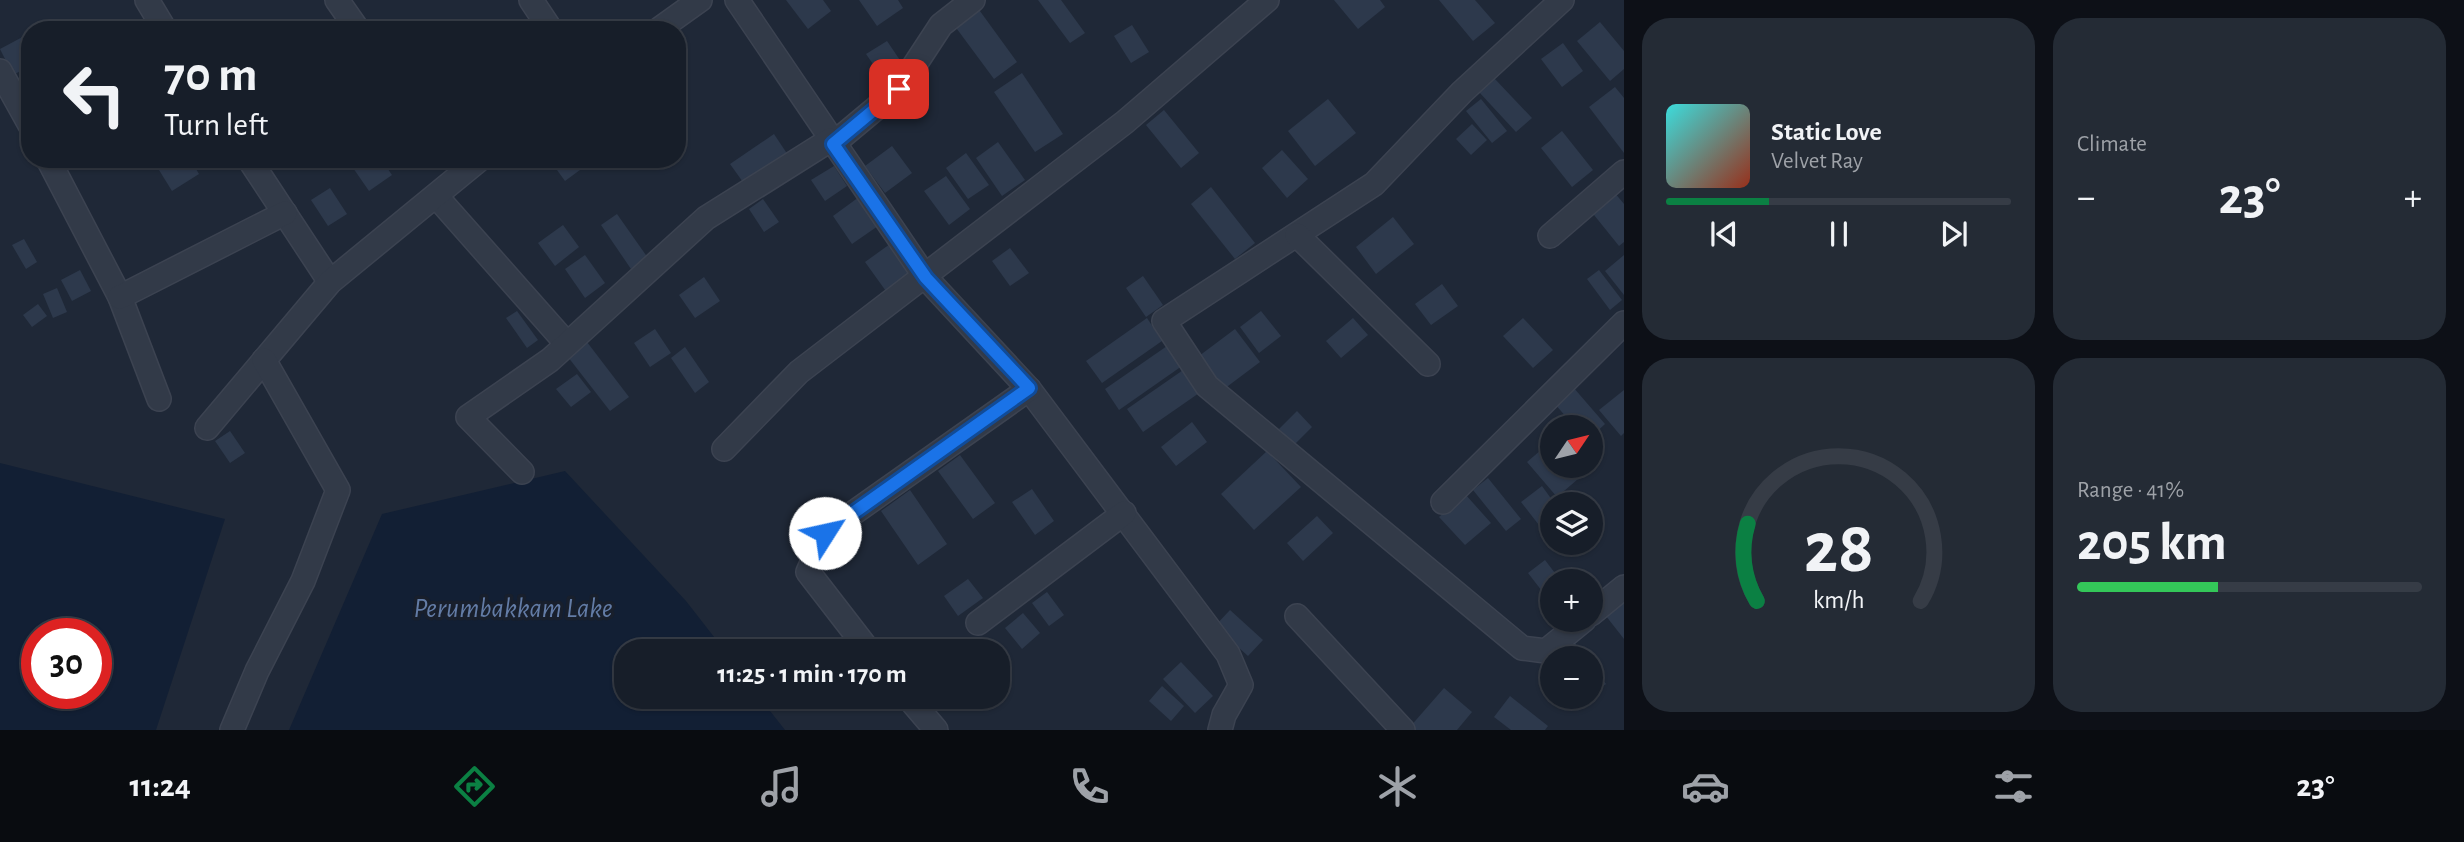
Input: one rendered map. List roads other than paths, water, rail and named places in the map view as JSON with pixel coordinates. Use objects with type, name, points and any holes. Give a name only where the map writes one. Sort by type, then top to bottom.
[{"type":"street","points":[[147,0],[160,21]]},
{"type":"street","points":[[337,0],[352,21]]},
{"type":"street","points":[[531,0],[545,21]]},
{"type":"street","points":[[671,21],[700,0]]},
{"type":"street","points":[[737,0],[831,142],[926,278],[1029,388],[1228,654],[1241,685],[1224,715],[1220,730]]},
{"type":"street","points":[[522,472],[468,417],[567,344],[706,218],[831,142],[899,89],[941,25],[973,0]]},
{"type":"street","points":[[724,449],[799,372],[926,278],[1125,122],[1267,0]]},
{"type":"street","points":[[1562,0],[1462,92],[1374,184],[1164,321],[1207,386],[1522,648],[1546,651],[1569,632]]},
{"type":"street","points":[[0,71],[21,109]]},
{"type":"street","points":[[53,168],[120,297],[159,398]]},
{"type":"street","points":[[255,168],[330,282]]},
{"type":"street","points":[[207,428],[330,282],[436,196],[454,168]]},
{"type":"street","points":[[1550,236],[1624,172]]},
{"type":"street","points":[[436,196],[567,344]]},
{"type":"street","points":[[120,297],[285,213]]},
{"type":"street","points":[[1297,235],[1428,364]]},
{"type":"street","points":[[1443,502],[1624,323]]},
{"type":"street","points":[[232,730],[257,671],[303,581],[338,490],[264,360]]},
{"type":"street","points":[[860,639],[808,572],[825,533],[1029,388]]},
{"type":"street","points":[[978,624],[1124,513]]},
{"type":"street","points":[[1603,604],[1624,587]]},
{"type":"street","points":[[1297,616],[1403,730]]},
{"type":"street","points":[[918,709],[936,730]]},
{"type":"water","points":[[0,463],[225,519],[156,730],[0,730]]},
{"type":"water","name":"Perumbakkam Lake","points":[[565,471],[686,601],[716,639],[614,639],[614,709],[768,709],[785,730],[289,730],[382,514]]}]
